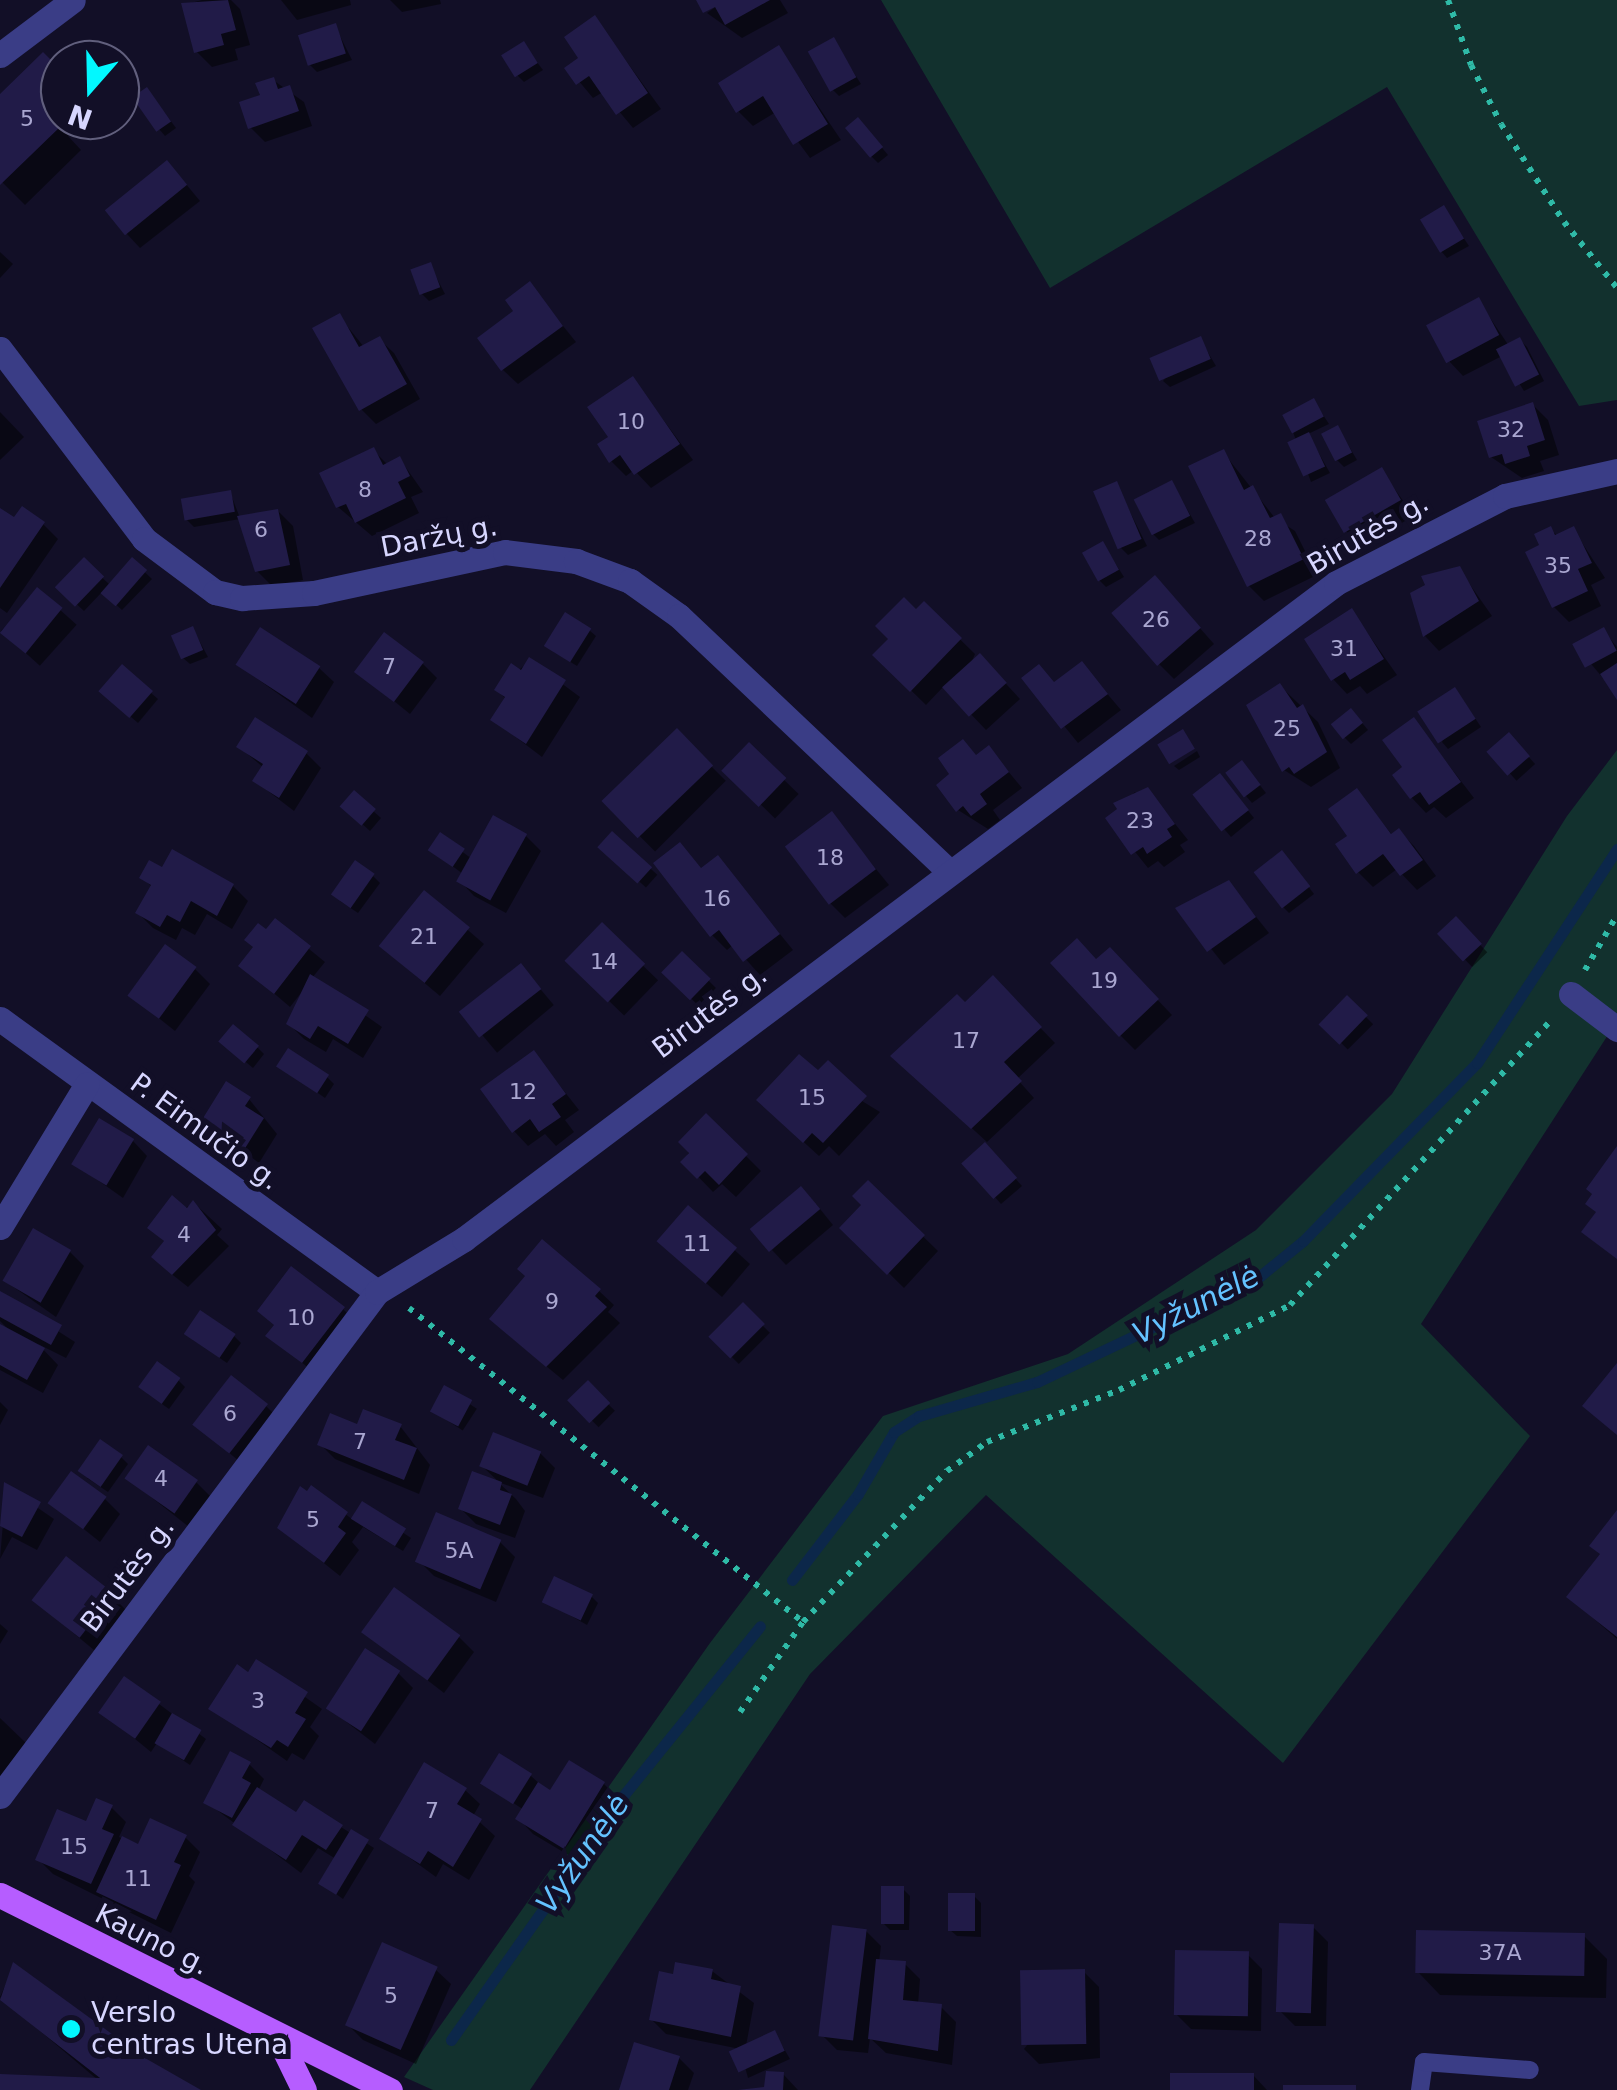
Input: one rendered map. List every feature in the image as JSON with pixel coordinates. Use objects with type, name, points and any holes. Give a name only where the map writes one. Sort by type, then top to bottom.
[{"type":"main road","name":"Kauno g.","points":[[0,1895],[382,2088]]},
{"type":"main road","points":[[278,2037],[304,2090]]},
{"type":"street","points":[[0,55],[73,0]]},
{"type":"street","name":"Daržų g.","points":[[0,349],[144,539],[215,592],[242,598],[314,593],[505,552],[576,560],[630,581],[680,616],[948,870]]},
{"type":"street","name":"Birutės g.","points":[[0,1796],[378,1292],[464,1239],[948,870],[1336,584],[1505,496],[1617,471]]},
{"type":"street","points":[[1571,994],[1617,1029]]},
{"type":"street","name":"P. Eimučio g.","points":[[0,1019],[378,1292]]},
{"type":"street","points":[[0,1227],[87,1084]]},
{"type":"lane","points":[[1420,2090],[1424,2062],[1530,2070]]},
{"type":"path","points":[[1448,0],[1470,66],[1501,124],[1564,222],[1617,288]]},
{"type":"path","points":[[740,1712],[803,1622],[947,1471],[987,1442],[1120,1390],[1290,1305],[1524,1055],[1571,994],[1617,915]]},
{"type":"path","points":[[378,1292],[415,1312],[803,1622]]},
{"type":"green space","points":[[881,0],[1617,0],[1617,400],[1579,406],[1387,87],[1050,288]]},
{"type":"green space","points":[[1617,750],[1617,1021],[1421,1324],[1530,1436],[1283,1763],[986,1495],[810,1674],[530,2090],[433,2090],[404,2077],[710,1643],[883,1416],[1068,1354],[1256,1230],[1392,1094],[1567,816]]},
{"type":"building","points":[[228,0],[236,30],[221,34],[224,45],[194,53],[181,3]]},
{"type":"building","points":[[696,0],[770,0],[725,25],[715,7],[703,13]]},
{"type":"building","points":[[595,15],[648,93],[616,115],[589,76],[576,85],[564,68],[578,58],[564,37]]},
{"type":"building","points":[[336,23],[346,53],[308,66],[298,35]]},
{"type":"building","points":[[834,37],[856,77],[830,92],[808,52]]},
{"type":"building","points":[[524,41],[538,63],[515,77],[501,55]]},
{"type":"building","points":[[779,45],[828,124],[793,145],[763,96],[736,113],[718,83]]},
{"type":"building","points":[[40,55],[40,140],[47,140],[0,185],[0,94]]},
{"type":"building","points":[[274,77],[278,89],[290,85],[299,111],[248,129],[239,102],[260,95],[255,83]]},
{"type":"building","points":[[147,87],[171,121],[156,132],[140,108],[140,92]]},
{"type":"building","points":[[858,117],[883,147],[870,158],[845,128]]},
{"type":"building","points":[[167,160],[187,185],[125,235],[105,210]]},
{"type":"building","points":[[1444,205],[1464,238],[1440,253],[1420,219]]},
{"type":"building","points":[[431,262],[440,287],[420,295],[410,270]]},
{"type":"building","points":[[530,281],[563,326],[501,371],[477,338],[513,311],[505,300]]},
{"type":"building","points":[[1479,297],[1499,335],[1446,363],[1426,325]]},
{"type":"building","points":[[340,313],[359,347],[380,336],[407,384],[359,411],[312,328]]},
{"type":"building","points":[[1201,336],[1211,359],[1159,381],[1149,358]]},
{"type":"building","points":[[1520,337],[1539,374],[1515,387],[1496,349]]},
{"type":"building","points":[[633,376],[680,444],[634,475],[620,455],[609,463],[597,444],[608,437],[587,407]]},
{"type":"building","points":[[1314,398],[1324,417],[1292,433],[1282,415]]},
{"type":"building","points":[[1533,402],[1545,440],[1527,446],[1530,456],[1505,464],[1502,454],[1489,458],[1477,421]]},
{"type":"building","points":[[1338,425],[1352,453],[1335,461],[1321,434]]},
{"type":"building","points":[[1309,432],[1325,466],[1303,477],[1287,442]]},
{"type":"building","points":[[374,447],[383,465],[400,456],[410,476],[398,482],[406,498],[355,523],[346,504],[336,508],[319,473]]},
{"type":"building","points":[[1224,449],[1244,490],[1253,485],[1270,518],[1281,513],[1304,559],[1247,587],[1188,466]]},
{"type":"building","points":[[1382,467],[1401,500],[1344,533],[1325,500]]},
{"type":"building","points":[[1172,480],[1190,516],[1152,535],[1134,500]]},
{"type":"building","points":[[1117,481],[1142,539],[1118,549],[1093,491]]},
{"type":"building","points":[[231,490],[235,512],[185,521],[181,499]]},
{"type":"building","points":[[22,506],[45,522],[0,588],[0,508],[14,517]]},
{"type":"building","points":[[278,509],[290,565],[255,572],[237,516]]},
{"type":"building","points":[[1551,526],[1555,535],[1574,526],[1592,563],[1578,569],[1588,591],[1552,608],[1525,552],[1539,545],[1534,534]]},
{"type":"building","points":[[1103,541],[1119,570],[1098,581],[1082,553]]},
{"type":"building","points":[[84,557],[104,576],[75,607],[55,587]]},
{"type":"building","points":[[132,557],[147,570],[116,606],[101,593]]},
{"type":"building","points":[[1460,566],[1479,601],[1423,637],[1410,593],[1425,585],[1421,576]]},
{"type":"building","points":[[1155,575],[1201,628],[1157,666],[1111,613]]},
{"type":"building","points":[[37,587],[63,608],[26,654],[0,633]]},
{"type":"building","points":[[904,597],[916,609],[924,601],[962,638],[910,692],[872,655],[888,639],[875,626]]},
{"type":"building","points":[[1352,608],[1384,659],[1350,680],[1345,672],[1331,681],[1304,639]]},
{"type":"building","points":[[565,612],[591,628],[570,662],[544,646]]},
{"type":"building","points":[[193,626],[203,650],[181,659],[171,635]]},
{"type":"building","points":[[260,627],[320,666],[296,704],[235,665]]},
{"type":"building","points":[[1604,627],[1617,651],[1585,668],[1572,644]]},
{"type":"building","points":[[384,632],[424,662],[394,702],[354,672]]},
{"type":"building","points":[[980,653],[1007,683],[969,717],[942,687]]},
{"type":"building","points":[[529,657],[566,680],[526,744],[490,720],[505,697],[494,690],[511,663],[521,670]]},
{"type":"building","points":[[1082,661],[1108,694],[1061,729],[1021,678],[1039,664],[1054,682]]},
{"type":"building","points":[[1617,663],[1617,700],[1600,674]]},
{"type":"building","points":[[122,664],[153,691],[129,718],[98,691]]},
{"type":"building","points":[[1280,683],[1297,708],[1303,704],[1327,752],[1294,774],[1289,767],[1282,772],[1246,705]]},
{"type":"building","points":[[1455,687],[1476,719],[1438,743],[1417,712]]},
{"type":"building","points":[[1351,708],[1363,723],[1343,739],[1331,724]]},
{"type":"building","points":[[255,717],[308,751],[279,798],[252,781],[263,764],[236,747]]},
{"type":"building","points":[[1414,717],[1461,782],[1429,805],[1420,792],[1410,799],[1392,775],[1402,767],[1382,740]]},
{"type":"building","points":[[677,728],[713,765],[638,838],[601,801]]},
{"type":"building","points":[[1183,729],[1195,749],[1169,764],[1157,744]]},
{"type":"building","points":[[1509,732],[1530,756],[1507,776],[1486,752]]},
{"type":"building","points":[[963,739],[976,755],[989,745],[1009,772],[980,794],[987,804],[971,816],[963,806],[956,812],[936,785],[949,774],[938,758]]},
{"type":"building","points":[[749,742],[786,778],[759,807],[721,771]]},
{"type":"building","points":[[1242,760],[1261,785],[1244,797],[1225,773]]},
{"type":"building","points":[[1220,773],[1249,810],[1221,832],[1192,795]]},
{"type":"building","points":[[1148,787],[1175,824],[1167,829],[1172,837],[1147,854],[1143,847],[1131,855],[1105,818],[1117,809],[1113,803]]},
{"type":"building","points":[[1357,788],[1391,834],[1399,828],[1423,860],[1400,876],[1383,854],[1356,874],[1335,844],[1347,836],[1328,809]]},
{"type":"building","points":[[354,790],[376,809],[361,826],[340,807]]},
{"type":"building","points":[[832,811],[876,869],[829,905],[785,847]]},
{"type":"building","points":[[493,815],[527,834],[490,900],[456,881]]},
{"type":"building","points":[[612,831],[652,867],[637,883],[597,847]]},
{"type":"building","points":[[440,832],[465,849],[453,867],[428,850]]},
{"type":"building","points":[[680,842],[701,868],[718,855],[780,934],[743,962],[719,930],[710,937],[653,863]]},
{"type":"building","points":[[172,849],[234,884],[217,916],[191,901],[180,922],[167,915],[160,927],[135,913],[151,885],[139,878],[149,860],[162,867]]},
{"type":"building","points":[[1282,850],[1310,886],[1282,908],[1254,872]]},
{"type":"building","points":[[355,860],[375,874],[351,908],[331,894]]},
{"type":"building","points":[[1229,880],[1256,917],[1207,952],[1175,908]]},
{"type":"building","points":[[424,890],[470,927],[425,983],[379,946]]},
{"type":"building","points":[[1456,916],[1482,944],[1463,962],[1437,934]]},
{"type":"building","points":[[275,918],[311,946],[274,994],[238,966],[253,947],[244,940],[258,923],[266,929]]},
{"type":"building","points":[[602,922],[645,964],[608,1003],[564,961]]},
{"type":"building","points":[[1077,938],[1096,959],[1110,947],[1159,999],[1119,1037],[1050,963]]},
{"type":"building","points":[[165,944],[197,967],[159,1019],[127,996]]},
{"type":"building","points":[[682,951],[711,979],[690,1000],[661,973]]},
{"type":"building","points":[[521,963],[541,989],[479,1038],[459,1012]]},
{"type":"building","points":[[310,974],[369,1010],[348,1044],[318,1026],[310,1039],[286,1024]]},
{"type":"building","points":[[993,975],[1042,1027],[1004,1062],[1022,1081],[971,1129],[890,1056],[957,994],[965,1002]]},
{"type":"building","points":[[1347,995],[1368,1015],[1339,1045],[1319,1024]]},
{"type":"building","points":[[233,1024],[259,1046],[244,1063],[218,1042]]},
{"type":"building","points":[[288,1048],[329,1075],[317,1093],[276,1066]]},
{"type":"building","points":[[534,1050],[566,1094],[552,1104],[561,1117],[539,1132],[530,1119],[512,1133],[480,1089]]},
{"type":"building","points":[[799,1054],[818,1070],[828,1060],[867,1096],[823,1143],[812,1133],[803,1143],[756,1100]]},
{"type":"building","points":[[226,1081],[251,1097],[245,1106],[264,1118],[244,1150],[200,1123]]},
{"type":"building","points":[[706,1113],[748,1154],[719,1185],[705,1171],[697,1179],[680,1162],[689,1153],[678,1142]]},
{"type":"building","points":[[99,1118],[134,1139],[106,1185],[71,1164]]},
{"type":"building","points":[[985,1142],[1017,1178],[993,1199],[961,1163]]},
{"type":"building","points":[[1617,1146],[1617,1259],[1581,1232],[1596,1212],[1585,1204],[1592,1194],[1586,1189]]},
{"type":"building","points":[[868,1180],[925,1235],[887,1275],[839,1228],[861,1205],[852,1196]]},
{"type":"building","points":[[801,1186],[820,1209],[769,1252],[750,1229]]},
{"type":"building","points":[[172,1195],[187,1208],[193,1200],[216,1230],[172,1275],[151,1257],[164,1241],[147,1228]]},
{"type":"building","points":[[688,1205],[737,1248],[706,1284],[657,1241]]},
{"type":"building","points":[[33,1228],[71,1250],[41,1303],[2,1281]]},
{"type":"building","points":[[542,1239],[601,1289],[595,1296],[607,1307],[546,1367],[489,1319],[525,1276],[517,1269]]},
{"type":"building","points":[[291,1266],[345,1307],[302,1363],[265,1336],[274,1325],[257,1311]]},
{"type":"building","points":[[0,1291],[62,1325],[51,1345],[0,1317]]},
{"type":"building","points":[[743,1302],[765,1324],[730,1359],[708,1337]]},
{"type":"building","points":[[200,1310],[236,1334],[219,1358],[184,1334]]},
{"type":"building","points":[[0,1324],[45,1348],[27,1380],[0,1365]]},
{"type":"building","points":[[157,1361],[180,1378],[162,1404],[138,1387]]},
{"type":"building","points":[[1617,1363],[1617,1435],[1582,1406]]},
{"type":"building","points":[[231,1375],[268,1404],[229,1454],[192,1425]]},
{"type":"building","points":[[588,1380],[610,1403],[589,1423],[567,1400]]},
{"type":"building","points":[[444,1385],[472,1400],[458,1427],[430,1411]]},
{"type":"building","points":[[363,1409],[402,1424],[395,1440],[417,1448],[404,1480],[317,1445],[330,1413],[357,1424]]},
{"type":"building","points":[[493,1432],[541,1451],[527,1486],[479,1466]]},
{"type":"building","points":[[100,1439],[123,1455],[101,1487],[78,1471]]},
{"type":"building","points":[[148,1445],[198,1480],[174,1514],[124,1479]]},
{"type":"building","points":[[71,1471],[107,1497],[83,1529],[47,1503]]},
{"type":"building","points":[[472,1471],[502,1482],[500,1490],[512,1494],[500,1525],[458,1509]]},
{"type":"building","points":[[4,1482],[41,1502],[22,1537],[0,1526]]},
{"type":"building","points":[[311,1485],[348,1512],[338,1527],[346,1533],[324,1563],[277,1528],[300,1486],[307,1491]]},
{"type":"building","points":[[362,1501],[406,1529],[395,1546],[351,1519]]},
{"type":"building","points":[[1617,1510],[1617,1637],[1566,1597],[1600,1554],[1589,1546]]},
{"type":"building","points":[[436,1512],[501,1540],[480,1589],[415,1562]]},
{"type":"building","points":[[66,1556],[114,1594],[80,1638],[32,1600]]},
{"type":"building","points":[[554,1576],[593,1594],[581,1620],[542,1602]]},
{"type":"building","points":[[394,1587],[460,1635],[427,1681],[361,1632]]},
{"type":"building","points":[[365,1648],[400,1671],[361,1731],[326,1708]]},
{"type":"building","points":[[256,1659],[308,1692],[295,1713],[306,1719],[288,1747],[277,1740],[271,1748],[208,1709],[237,1664],[248,1672]]},
{"type":"building","points":[[124,1676],[161,1702],[135,1739],[98,1713]]},
{"type":"building","points":[[172,1713],[201,1730],[184,1760],[154,1743]]},
{"type":"building","points":[[230,1751],[251,1762],[242,1778],[251,1783],[232,1818],[203,1803]]},
{"type":"building","points":[[499,1753],[532,1774],[513,1804],[480,1784]]},
{"type":"building","points":[[569,1760],[605,1782],[564,1849],[515,1819],[538,1782],[550,1790]]},
{"type":"building","points":[[424,1762],[467,1788],[457,1804],[482,1819],[453,1867],[428,1851],[420,1864],[379,1839]]},
{"type":"building","points":[[257,1787],[296,1812],[304,1800],[343,1825],[326,1850],[302,1835],[286,1860],[232,1825]]},
{"type":"building","points":[[96,1798],[113,1805],[102,1829],[114,1834],[91,1884],[35,1860],[57,1809],[86,1821]]},
{"type":"building","points":[[150,1818],[187,1835],[174,1862],[181,1865],[156,1920],[96,1892],[122,1836],[138,1844]]},
{"type":"building","points":[[351,1829],[369,1840],[336,1895],[318,1884]]},
{"type":"building","points":[[881,1886],[904,1886],[904,1924],[881,1924]]},
{"type":"building","points":[[948,1893],[975,1893],[975,1931],[948,1931]]},
{"type":"building","points":[[1279,1923],[1314,1924],[1311,2013],[1276,2012]]},
{"type":"building","points":[[832,1925],[867,1929],[853,2040],[818,2036]]},
{"type":"building","points":[[1416,1930],[1585,1933],[1584,1976],[1415,1973]]},
{"type":"building","points":[[382,1942],[438,1967],[401,2050],[345,2025]]},
{"type":"building","points":[[1175,1950],[1249,1951],[1248,2016],[1174,2015]]},
{"type":"building","points":[[876,1959],[906,1961],[903,2000],[942,2004],[938,2051],[868,2039]]},
{"type":"building","name":"Verslo centras Utena","points":[[13,1962],[145,2058],[201,2090],[0,2090],[0,2074],[100,2078],[0,2000]]},
{"type":"building","points":[[675,1962],[713,1969],[711,1979],[741,1986],[731,2037],[649,2020],[659,1971],[673,1974]]},
{"type":"building","points":[[1085,1969],[1086,2044],[1021,2045],[1020,1970]]},
{"type":"building","points":[[775,2030],[785,2051],[738,2072],[729,2052]]},
{"type":"building","points":[[634,2042],[680,2056],[669,2090],[619,2090]]},
{"type":"building","points":[[766,2071],[784,2072],[783,2090],[738,2090],[764,2087]]},
{"type":"building","points":[[1170,2073],[1254,2073],[1254,2090],[1170,2090]]},
{"type":"building","points":[[1283,2085],[1356,2085],[1356,2090],[1283,2090]]},
{"type":"waterway","name":"Vyžunėlė","points":[[792,1580],[858,1494],[894,1432],[919,1416],[1037,1382],[1260,1276],[1303,1241],[1477,1063],[1617,849]]},
{"type":"waterway","name":"Vyžunėlė","points":[[451,2040],[623,1796],[760,1626]]},
{"type":"place","name":"Verslo centras Utena","points":[[71,2029]]}]
